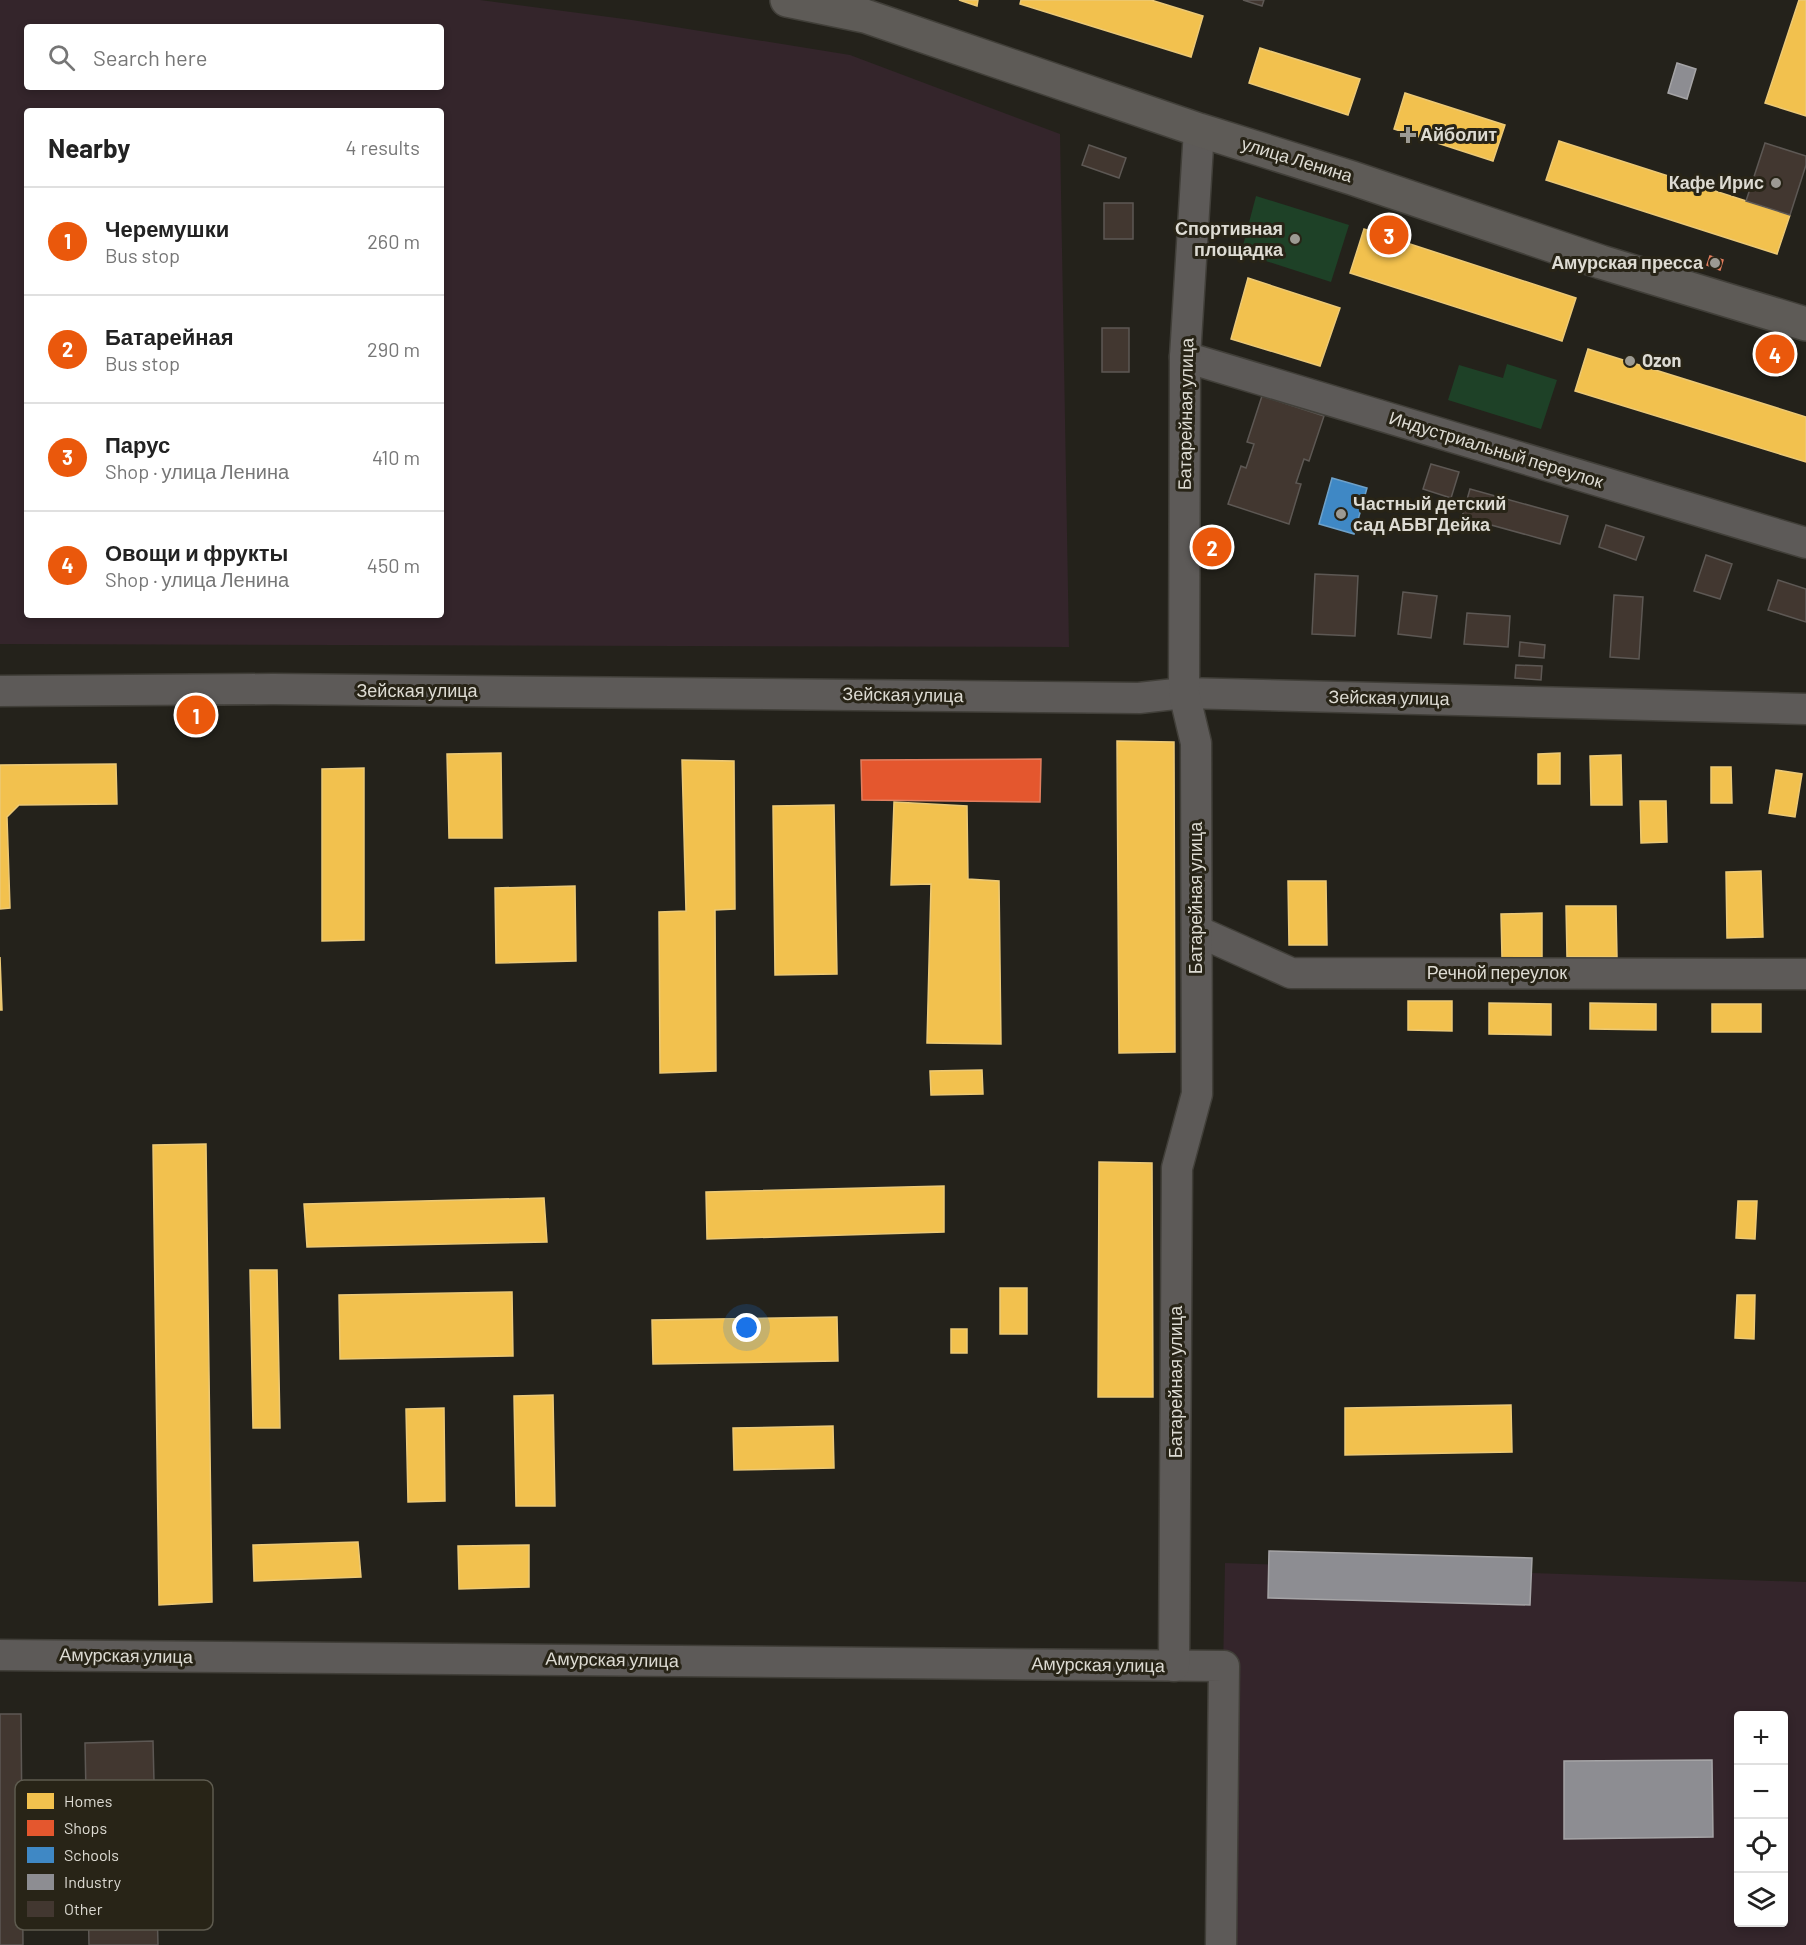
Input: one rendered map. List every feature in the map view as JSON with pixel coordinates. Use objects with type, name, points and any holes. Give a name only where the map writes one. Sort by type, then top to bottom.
[{"type":"main road","name":"улица Ленина","points":[[787,0],[865,16],[1199,130],[1352,178],[1601,262],[1804,317]]},
{"type":"street","name":"Батарейная улица","points":[[1174,1666],[1177,1168],[1197,1094],[1196,743],[1184,693],[1185,357],[1199,130]]},
{"type":"street","name":"Индустриальный переулок","points":[[1185,357],[1806,543]]},
{"type":"street","name":"Зейская улица","points":[[0,691],[273,689],[1139,698],[1184,693],[1806,709]]},
{"type":"street","name":"Речной переулок","points":[[1197,931],[1291,973],[1806,974]]},
{"type":"street","name":"Амурская улица","points":[[0,1654],[1224,1666],[1221,1945]]},
{"type":"shaded area","points":[[0,0],[480,0],[632,20],[850,55],[1060,134],[1069,647],[0,644]]},
{"type":"shaded area","points":[[1225,1563],[1806,1582],[1806,1945],[1218,1945]]},
{"type":"green space","name":"Спортивная площадка","points":[[1256,196],[1349,225],[1331,282],[1241,253]]},
{"type":"green space","points":[[1507,364],[1557,380],[1541,429],[1448,400],[1459,365],[1503,378]]},
{"type":"building: Homes","points":[[959,0],[978,0],[977,6]]},
{"type":"building: Homes","points":[[1021,0],[1151,0],[1203,16],[1191,57],[1020,4]]},
{"type":"building: Homes","points":[[1799,0],[1806,0],[1806,116],[1765,103]]},
{"type":"building: Homes","points":[[1260,48],[1360,79],[1348,115],[1249,83]]},
{"type":"building: Homes","points":[[1405,93],[1505,125],[1493,161],[1394,129]]},
{"type":"building: Homes","points":[[1559,141],[1790,215],[1777,254],[1546,180]]},
{"type":"building: Homes","points":[[1364,229],[1576,298],[1562,341],[1350,273]]},
{"type":"building: Homes","points":[[1248,278],[1340,308],[1320,366],[1231,339]]},
{"type":"building: Homes","points":[[1588,349],[1806,417],[1806,462],[1575,391]]},
{"type":"building: Homes","points":[[1117,741],[1174,742],[1175,1052],[1119,1053]]},
{"type":"building: Homes","points":[[501,753],[502,838],[449,838],[447,754]]},
{"type":"building: Homes","points":[[1560,753],[1560,784],[1538,784],[1538,754]]},
{"type":"building: Homes","points":[[1621,755],[1622,805],[1591,805],[1590,756]]},
{"type":"building: Homes","points":[[682,760],[734,761],[735,909],[715,910],[716,1071],[660,1073],[659,912],[686,911]]},
{"type":"building: Homes","points":[[116,764],[117,804],[19,805],[7,817],[10,908],[0,909],[0,765]]},
{"type":"building: Homes","points":[[1711,767],[1731,767],[1732,803],[1711,803]]},
{"type":"building: Homes","points":[[364,768],[364,940],[322,941],[322,769]]},
{"type":"building: Homes","points":[[1776,770],[1802,774],[1795,817],[1769,813]]},
{"type":"building: Homes","points":[[1640,801],[1666,801],[1667,842],[1641,843]]},
{"type":"building: Homes","points":[[894,802],[967,806],[968,879],[999,881],[1001,1044],[927,1043],[931,884],[891,885]]},
{"type":"building: Homes","points":[[834,805],[837,974],[775,975],[773,806]]},
{"type":"building: Homes","points":[[1761,871],[1763,937],[1727,938],[1726,872]]},
{"type":"building: Homes","points":[[1288,881],[1326,881],[1327,945],[1289,945]]},
{"type":"building: Homes","points":[[575,886],[576,961],[496,963],[495,888]]},
{"type":"building: Homes","points":[[1566,906],[1616,906],[1617,957],[1567,957]]},
{"type":"building: Homes","points":[[1542,913],[1542,957],[1502,958],[1501,914]]},
{"type":"building: Homes","points":[[0,957],[2,1010],[0,1010]]},
{"type":"building: Homes","points":[[1408,1001],[1452,1001],[1452,1031],[1408,1030]]},
{"type":"building: Homes","points":[[1489,1003],[1551,1004],[1551,1035],[1489,1034]]},
{"type":"building: Homes","points":[[1590,1003],[1656,1004],[1656,1030],[1590,1029]]},
{"type":"building: Homes","points":[[1712,1004],[1761,1004],[1761,1032],[1712,1032]]},
{"type":"building: Homes","points":[[982,1070],[983,1094],[931,1095],[930,1071]]},
{"type":"building: Homes","points":[[206,1144],[212,1602],[159,1605],[153,1145]]},
{"type":"building: Homes","points":[[1099,1162],[1152,1163],[1153,1397],[1098,1397]]},
{"type":"building: Homes","points":[[944,1186],[944,1232],[707,1239],[706,1192]]},
{"type":"building: Homes","points":[[544,1198],[547,1242],[307,1247],[304,1204]]},
{"type":"building: Homes","points":[[1738,1201],[1757,1201],[1755,1239],[1736,1238]]},
{"type":"building: Homes","points":[[250,1270],[277,1270],[280,1428],[253,1428]]},
{"type":"building: Homes","points":[[1000,1288],[1027,1288],[1027,1334],[1000,1334]]},
{"type":"building: Homes","points":[[512,1292],[513,1356],[340,1359],[339,1295]]},
{"type":"building: Homes","points":[[1737,1295],[1755,1295],[1754,1339],[1735,1338]]},
{"type":"building: Homes","points":[[837,1317],[838,1361],[653,1364],[652,1320]]},
{"type":"building: Homes","points":[[951,1329],[967,1329],[967,1353],[951,1353]]},
{"type":"building: Homes","points":[[553,1395],[555,1506],[516,1506],[514,1396]]},
{"type":"building: Homes","points":[[1511,1405],[1512,1452],[1345,1455],[1345,1408]]},
{"type":"building: Homes","points":[[444,1408],[445,1501],[408,1502],[406,1409]]},
{"type":"building: Homes","points":[[833,1426],[834,1468],[734,1470],[733,1428]]},
{"type":"building: Homes","points":[[358,1542],[361,1577],[254,1581],[253,1545]]},
{"type":"building: Homes","points":[[529,1545],[529,1587],[459,1589],[458,1546]]},
{"type":"building: Shops","name":"Амурская пресса","points":[[1710,256],[1723,260],[1720,270],[1707,265]]},
{"type":"building: Shops","points":[[1768,346],[1787,353],[1783,362],[1764,356]]},
{"type":"building: Shops","points":[[1041,759],[1040,802],[862,800],[861,760]]},
{"type":"building: Schools","points":[[1332,478],[1367,488],[1354,534],[1319,524]]},
{"type":"building: Industry","points":[[1677,63],[1696,69],[1687,99],[1668,93]]},
{"type":"building: Industry","points":[[1269,1551],[1532,1558],[1530,1605],[1268,1598]]},
{"type":"building: Industry","points":[[1712,1760],[1713,1837],[1564,1839],[1564,1761]]},
{"type":"building: Other","points":[[1243,0],[1264,0],[1262,6]]},
{"type":"building: Other","name":"Кафе Ирис","points":[[1765,143],[1806,156],[1806,165],[1790,215],[1746,201]]},
{"type":"building: Other","points":[[1089,145],[1126,158],[1119,178],[1082,165]]},
{"type":"building: Other","points":[[1104,203],[1133,203],[1133,239],[1104,239]]},
{"type":"building: Other","points":[[1102,328],[1129,328],[1129,372],[1102,372]]},
{"type":"building: Other","points":[[1262,396],[1324,416],[1309,461],[1304,459],[1296,483],[1301,484],[1289,524],[1228,504],[1241,466],[1246,468],[1254,444],[1247,442]]},
{"type":"building: Other","points":[[1431,464],[1459,472],[1451,498],[1423,489]]},
{"type":"building: Other","points":[[1470,489],[1568,516],[1560,544],[1462,517]]},
{"type":"building: Other","points":[[1606,525],[1644,537],[1636,560],[1599,547]]},
{"type":"building: Other","points":[[1706,555],[1732,564],[1720,599],[1694,591]]},
{"type":"building: Other","points":[[1315,574],[1358,576],[1355,636],[1312,634]]},
{"type":"building: Other","points":[[1778,580],[1806,589],[1806,622],[1768,610]]},
{"type":"building: Other","points":[[1403,592],[1437,596],[1431,638],[1398,634]]},
{"type":"building: Other","points":[[1614,595],[1643,597],[1639,659],[1610,657]]},
{"type":"building: Other","points":[[1467,613],[1510,616],[1508,647],[1464,644]]},
{"type":"building: Other","points":[[1520,642],[1545,645],[1544,658],[1519,656]]},
{"type":"building: Other","points":[[1516,665],[1542,666],[1541,680],[1515,678]]},
{"type":"building: Other","points":[[0,1714],[21,1714],[22,1780],[15,1780],[15,1930],[23,1930],[23,1945],[0,1945]]},
{"type":"building: Other","points":[[153,1741],[154,1780],[86,1780],[85,1743]]},
{"type":"building: Other","points":[[89,1930],[158,1930],[158,1945],[89,1945]]},
{"type":"place","name":"Айболит","points":[[1408,135]]},
{"type":"place","name":"Кафе Ирис","points":[[1776,183]]},
{"type":"place","name":"Парус","points":[[1389,235]]},
{"type":"place","name":"Спортивная площадка","points":[[1295,239]]},
{"type":"place","name":"Амурская пресса","points":[[1715,263]]},
{"type":"place","name":"Овощи и фрукты","points":[[1775,354]]},
{"type":"place","name":"Ozon","points":[[1630,361]]},
{"type":"place","name":"Частный детский сад АБВГДейка","points":[[1341,514]]},
{"type":"place","name":"Батарейная","points":[[1212,547]]},
{"type":"place","name":"Черемушки","points":[[196,715]]}]
